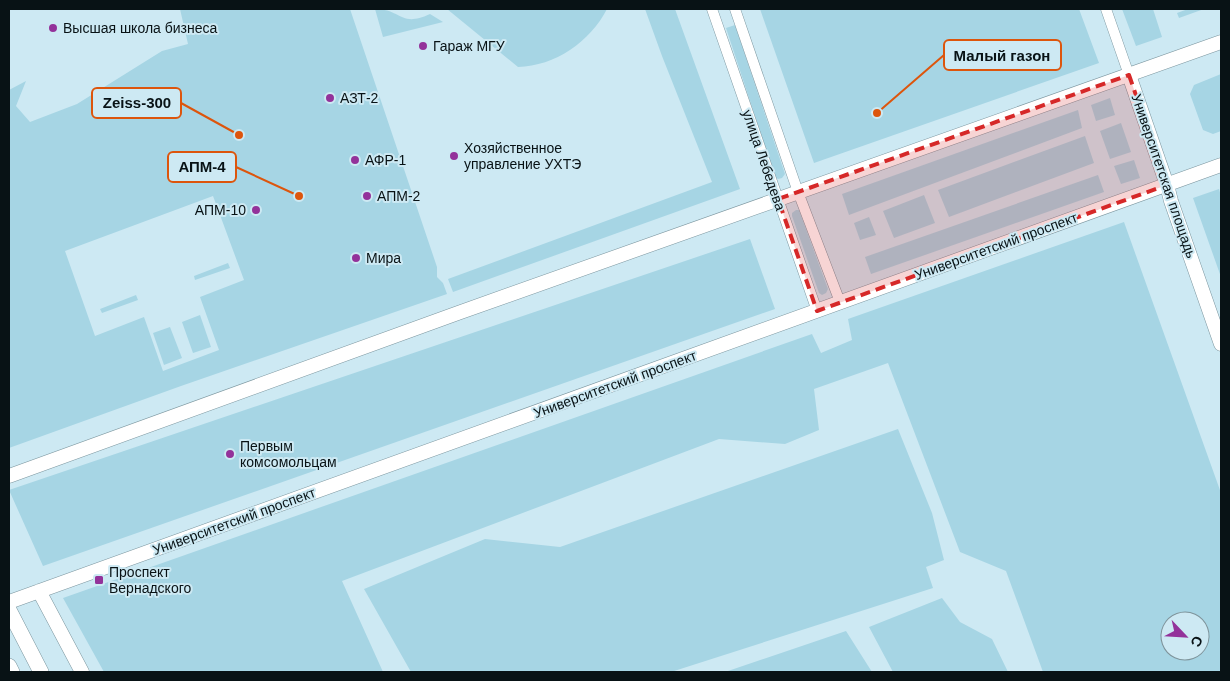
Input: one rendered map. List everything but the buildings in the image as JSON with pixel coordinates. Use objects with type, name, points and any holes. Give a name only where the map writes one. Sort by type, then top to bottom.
[{"type":"main road","points":[[9,476],[458,313],[1221,42]]},
{"type":"main road","name":"Университетская площадь","points":[[1129,75],[1221,344]]},
{"type":"main road","name":"Университетский проспект","points":[[9,602],[1221,165]]},
{"type":"main road","points":[[39,591],[82,672]]},
{"type":"main road","points":[[9,610],[41,672]]},
{"type":"main road","points":[[9,666],[12,672]]},
{"type":"street","points":[[714,13],[722,9]]},
{"type":"street","name":"Университетская площадь","points":[[1106,9],[1129,75]]},
{"type":"street","name":"улица Лебедева","points":[[733,10],[798,192],[840,302]]},
{"type":"street","name":"улица Лебедева","points":[[714,13],[817,311]]},
{"type":"highlighted area","points":[[1129,75],[1167,185],[817,311],[778,199]]},
{"type":"shaded area","points":[[180,9],[350,9],[437,267],[437,277],[443,283],[447,294],[9,448],[9,90],[26,81],[16,106],[30,122],[77,104],[162,51],[188,44]],"holes":[[[213,196],[244,280],[200,297],[219,350],[163,371],[144,317],[95,336],[65,251]]]},
{"type":"shaded area","points":[[375,9],[391,12],[407,19],[420,18],[430,14],[443,22],[383,37]]},
{"type":"shaded area","points":[[447,9],[607,9],[591,32],[570,50],[545,62],[532,66],[518,67]]},
{"type":"shaded area","points":[[645,9],[675,9],[740,189],[453,292],[448,279],[712,182]]},
{"type":"shaded area","points":[[760,9],[1079,9],[1099,63],[814,163]]},
{"type":"shaded area","points":[[1122,9],[1153,9],[1162,37],[1136,46]]},
{"type":"shaded area","points":[[1188,9],[1204,9],[1179,18],[1177,13]]},
{"type":"shaded area","points":[[735,25],[785,174],[782,178],[778,179],[775,177],[726,28]]},
{"type":"shaded area","points":[[1221,74],[1221,131],[1213,134],[1203,130],[1190,94],[1194,85]]},
{"type":"shaded area","points":[[1110,98],[1115,115],[1096,121],[1091,105]]},
{"type":"shaded area","points":[[1078,110],[1082,128],[849,215],[842,194]]},
{"type":"shaded area","points":[[1121,123],[1131,152],[1110,159],[1100,131]]},
{"type":"shaded area","points":[[1085,136],[1094,163],[949,217],[938,190]]},
{"type":"shaded area","points":[[1134,160],[1140,178],[1121,184],[1114,166]]},
{"type":"shaded area","points":[[1098,175],[1104,192],[871,274],[865,257]]},
{"type":"shaded area","points":[[1219,189],[1221,196],[1221,277],[1193,198]]},
{"type":"shaded area","points":[[924,195],[935,223],[894,238],[883,211]]},
{"type":"shaded area","points":[[799,210],[828,289],[822,295],[819,293],[792,216],[792,213]]},
{"type":"shaded area","points":[[869,217],[876,235],[860,240],[854,223]]},
{"type":"shaded area","points":[[1124,222],[1221,493],[1221,672],[1043,672],[1006,571],[960,552],[888,363],[814,389],[819,430],[785,444],[719,439],[342,581],[383,672],[104,672],[63,598],[812,334],[821,353],[852,340],[848,319]]},
{"type":"shaded area","points":[[750,239],[775,309],[43,566],[9,490]]},
{"type":"shaded area","points":[[228,263],[230,268],[195,280],[194,276]]},
{"type":"shaded area","points":[[136,295],[138,300],[102,313],[100,309]]},
{"type":"shaded area","points":[[200,315],[211,347],[193,353],[182,322]]},
{"type":"shaded area","points":[[170,327],[182,358],[164,365],[153,333]]},
{"type":"shaded area","points":[[898,429],[932,513],[944,560],[926,567],[933,588],[671,672],[411,672],[364,589],[485,539],[560,547]]},
{"type":"shaded area","points":[[942,598],[960,622],[992,639],[1008,672],[893,672],[869,627]]},
{"type":"shaded area","points":[[846,631],[872,672],[725,672]]},
{"type":"place","name":"Высшая школа бизнеса","points":[[53,28]]},
{"type":"place","name":"Гараж МГУ","points":[[423,46]]},
{"type":"place","name":"АЗТ-2","points":[[330,98]]},
{"type":"place","name":"Малый газон","points":[[877,113]]},
{"type":"place","name":"Zeiss-300","points":[[239,135]]},
{"type":"place","name":"Хозяйственное управление УХТЭ","points":[[454,156]]},
{"type":"place","name":"АФР-1","points":[[355,160]]},
{"type":"place","name":"АПМ-4","points":[[299,196]]},
{"type":"place","name":"АПМ-2","points":[[367,196]]},
{"type":"place","name":"АПМ-10","points":[[256,210]]},
{"type":"place","name":"Мира","points":[[356,258]]},
{"type":"place","name":"Первым комсомольцам","points":[[230,454]]},
{"type":"place","name":"Проспект Вернадского","points":[[99,580]]}]
